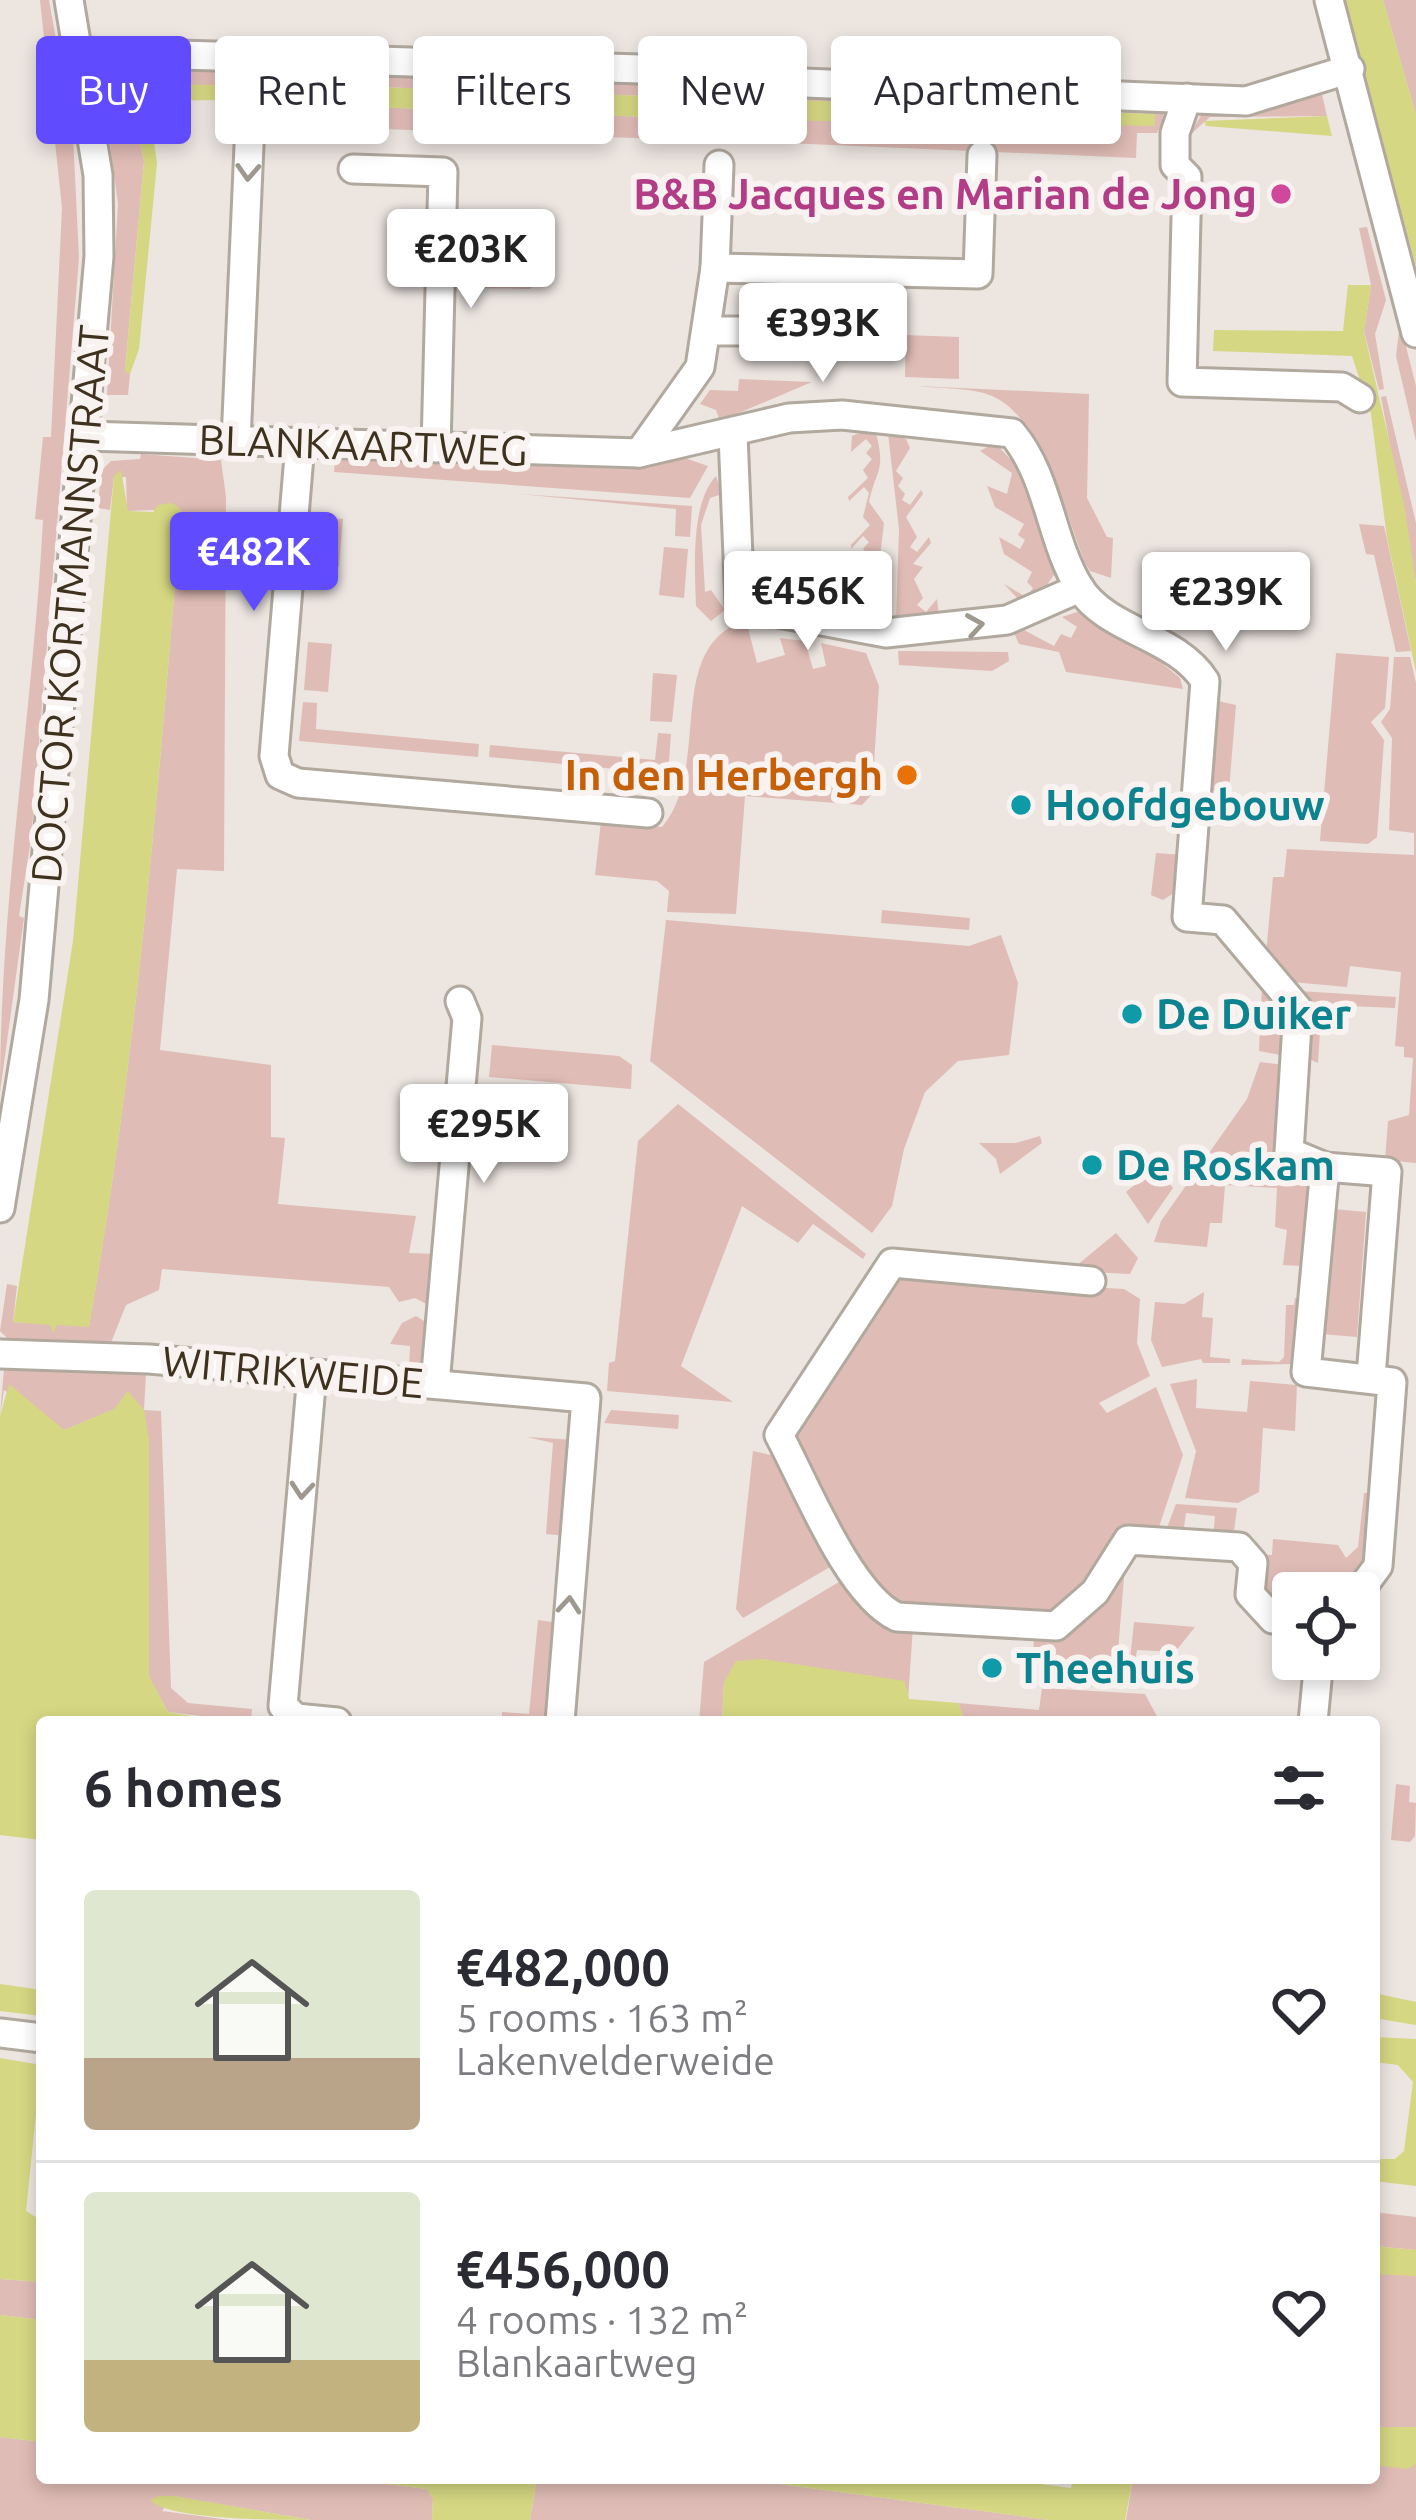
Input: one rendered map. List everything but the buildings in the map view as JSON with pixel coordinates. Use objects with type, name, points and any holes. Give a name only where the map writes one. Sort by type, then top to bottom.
[{"type":"street","name":"DOCTOR KORTMANNSTRAAT","points":[[69,0],[76,36]]},
{"type":"street","points":[[1329,0],[1416,333]]},
{"type":"street","points":[[389,61],[1246,101],[1350,69]]},
{"type":"street","points":[[1186,98],[1175,133],[1175,165],[1187,177],[1181,382],[1342,387],[1360,398]]},
{"type":"street","name":"DOCTOR KORTMANNSTRAAT","points":[[0,1208],[34,1000],[87,436],[99,256],[93,144]]},
{"type":"street","points":[[236,441],[249,144]]},
{"type":"street","points":[[715,268],[978,274],[982,155]]},
{"type":"street","points":[[639,453],[700,368],[715,268],[719,165]]},
{"type":"street","points":[[353,169],[443,172],[436,448]]},
{"type":"street","points":[[707,331],[753,332]]},
{"type":"street","name":"BLANKAARTWEG","points":[[87,436],[639,453],[789,418],[842,415],[1012,433],[1028,452],[1079,588]]},
{"type":"street","points":[[733,434],[740,606],[886,633],[1007,620],[1079,588],[1099,606],[1192,660],[1205,681],[1187,917],[1222,920],[1298,1009],[1288,1152],[1325,1167],[1387,1172],[1371,1377]]},
{"type":"street","points":[[299,444],[274,756],[280,775],[298,784],[648,813]]},
{"type":"street","points":[[435,1384],[467,1018],[460,1001]]},
{"type":"street","points":[[1325,1167],[1306,1372],[1393,1382],[1378,1566],[1374,1572]]},
{"type":"street","points":[[1091,1281],[892,1263],[779,1435],[851,1568],[879,1609],[897,1617],[1056,1626],[1095,1592],[1128,1540],[1239,1547],[1253,1563],[1250,1594],[1272,1618]]},
{"type":"street","name":"WITRIKWEIDE","points":[[0,1354],[120,1357],[586,1398],[560,1716]]},
{"type":"street","points":[[294,1716],[283,1706],[312,1374]]},
{"type":"street","points":[[1314,1716],[1317,1680]]},
{"type":"street","points":[[0,2033],[36,2037]]},
{"type":"shaded area","points":[[40,0],[49,0],[55,36],[44,36]]},
{"type":"shaded area","points":[[1343,0],[1383,0],[1416,115],[1416,266]]},
{"type":"shaded area","points":[[1383,0],[1416,0],[1416,115]]},
{"type":"shaded area","points":[[215,67],[215,93],[191,95],[191,70]]},
{"type":"shaded area","points":[[406,67],[413,67],[413,88],[389,87],[389,76],[400,76]]},
{"type":"shaded area","points":[[614,75],[625,84],[638,85],[638,96],[614,95]]},
{"type":"shaded area","points":[[191,85],[215,85],[215,100],[191,100]]},
{"type":"shaded area","points":[[389,87],[413,88],[413,108],[389,108]]},
{"type":"shaded area","points":[[1321,90],[1327,116],[1210,117],[1190,135],[1205,108]]},
{"type":"shaded area","points":[[807,91],[831,93],[831,102],[807,101]]},
{"type":"shaded area","points":[[614,95],[638,96],[638,117],[614,116]]},
{"type":"shaded area","points":[[807,101],[831,101],[831,121],[807,121]]},
{"type":"shaded area","points":[[1121,107],[1162,109],[1164,118],[1157,133],[1137,133],[1136,158],[807,144],[807,115],[831,117],[831,144],[1121,144],[1121,125],[1155,125],[1154,114],[1121,113]]},
{"type":"shaded area","points":[[389,108],[413,108],[413,130],[389,129]]},
{"type":"shaded area","points":[[1121,113],[1155,114],[1155,126],[1121,125]]},
{"type":"shaded area","points":[[614,116],[638,117],[638,138],[614,137]]},
{"type":"shaded area","points":[[1327,116],[1332,136],[1206,126],[1204,121]]},
{"type":"shaded area","points":[[55,144],[73,144],[79,258],[31,839],[19,916],[24,918],[0,1092],[5,949],[43,520],[35,519],[43,437],[51,437],[62,208]]},
{"type":"shaded area","points":[[110,144],[141,144],[144,161],[125,370],[130,374],[128,395],[107,395],[118,204]]},
{"type":"shaded area","points":[[141,144],[154,144],[157,163],[139,349],[130,374],[125,371],[144,161]]},
{"type":"shaded area","points":[[1367,227],[1386,300],[1375,334],[1384,389],[1379,390],[1364,331],[1371,285],[1359,228]]},
{"type":"shaded area","points":[[504,252],[551,253],[550,268],[530,289],[483,288],[483,277]]},
{"type":"shaded area","points":[[1348,285],[1371,285],[1364,332],[1405,509],[1416,583],[1416,672],[1387,538],[1371,414],[1352,356],[1213,351],[1214,330],[1343,331]]},
{"type":"shaded area","points":[[1400,323],[1416,386],[1416,441],[1396,356]]},
{"type":"shaded area","points":[[906,335],[959,337],[959,379],[905,377]]},
{"type":"shaded area","points":[[739,379],[812,382],[720,421],[716,410],[700,404],[710,390],[738,391]]},
{"type":"shaded area","points":[[918,386],[1089,394],[1087,498],[1107,537],[1113,538],[1111,578],[1090,571],[1085,563],[1050,469],[1010,407],[984,393]]},
{"type":"shaded area","points":[[1386,396],[1416,523],[1416,583],[1381,397]]},
{"type":"shaded area","points":[[876,433],[879,470],[869,502],[884,523],[873,617],[857,608],[875,582],[868,576],[870,556],[863,549],[869,542],[863,536],[851,549],[870,525],[863,517],[869,493],[864,487],[849,501],[848,497],[868,478],[863,470],[872,459],[866,453],[872,446],[866,439],[851,452],[852,436]]},
{"type":"shaded area","points":[[888,433],[906,439],[910,448],[896,471],[903,478],[898,486],[905,494],[902,500],[910,505],[921,490],[923,494],[906,517],[917,537],[910,547],[917,552],[929,537],[931,543],[913,564],[923,567],[914,579],[923,598],[917,605],[926,612],[937,599],[939,616],[896,620],[899,529]]},
{"type":"shaded area","points":[[995,443],[1015,464],[1058,569],[1042,592],[1019,600],[1004,584],[1026,597],[1033,588],[1027,582],[1032,572],[1004,554],[999,537],[1020,549],[1025,540],[1018,535],[1024,524],[995,507],[987,486],[1007,494],[1012,473],[980,451]]},
{"type":"shaded area","points":[[141,454],[221,460],[226,497],[224,871],[177,869],[160,1050],[271,1065],[271,1137],[285,1138],[278,1204],[416,1216],[409,1253],[436,1254],[432,1307],[415,1298],[399,1302],[389,1287],[162,1269],[159,1290],[126,1305],[110,1345],[10,1341],[0,1331],[7,1284],[17,1286],[13,1322],[89,1326],[106,1224],[145,919],[181,509],[127,511],[126,477],[114,477],[110,510],[98,508],[101,471],[111,461],[140,459]]},
{"type":"shaded area","points":[[679,456],[708,466],[690,498],[334,472],[335,459],[625,469]]},
{"type":"shaded area","points":[[121,470],[128,511],[153,512],[158,505],[172,503],[181,509],[145,919],[106,1225],[89,1327],[57,1325],[53,1333],[50,1325],[13,1322],[73,941],[114,476]]},
{"type":"shaded area","points":[[716,476],[722,494],[710,498],[701,525],[705,592],[711,590],[725,610],[711,621],[696,606],[695,556],[702,503]]},
{"type":"shaded area","points":[[520,494],[692,506],[690,537],[675,536],[676,509]]},
{"type":"shaded area","points":[[319,517],[343,519],[339,567],[315,565]]},
{"type":"shaded area","points":[[1359,524],[1384,526],[1411,651],[1396,652],[1374,555],[1366,554]]},
{"type":"shaded area","points":[[664,547],[688,549],[684,598],[659,595]]},
{"type":"shaded area","points":[[1077,612],[1163,657],[1163,664],[1180,678],[1183,689],[1066,672],[1059,652],[1019,644],[1014,633],[1024,630],[1054,646],[1061,634],[1071,638],[1077,627],[1062,617]]},
{"type":"shaded area","points":[[734,625],[748,628],[757,663],[785,655],[780,638],[805,641],[813,669],[826,666],[821,643],[866,653],[879,686],[872,794],[862,805],[745,796],[736,914],[667,912],[669,891],[657,881],[595,875],[601,821],[662,827],[684,776],[701,663],[714,641]]},
{"type":"shaded area","points":[[308,642],[332,644],[328,692],[304,690]]},
{"type":"shaded area","points":[[898,651],[1008,652],[1009,661],[992,671],[899,665]]},
{"type":"shaded area","points":[[1336,653],[1389,657],[1385,708],[1371,722],[1384,740],[1377,837],[1368,844],[1320,841]]},
{"type":"shaded area","points":[[1394,657],[1410,657],[1416,683],[1416,1163],[1385,1160],[1388,1121],[1409,1115],[1413,1058],[1404,1057],[1404,1047],[1395,1046],[1401,972],[1350,966],[1347,987],[1292,982],[1266,954],[1273,877],[1284,877],[1287,849],[1414,855],[1414,833],[1389,830],[1392,738],[1381,722],[1390,709]]},
{"type":"shaded area","points":[[653,673],[677,675],[672,722],[650,721]]},
{"type":"shaded area","points":[[1218,701],[1236,705],[1229,790],[1211,791]]},
{"type":"shaded area","points":[[303,702],[317,703],[316,729],[479,744],[478,757],[299,741]]},
{"type":"shaded area","points":[[658,733],[671,734],[668,774],[489,757],[490,745],[655,760]]},
{"type":"shaded area","points":[[1156,853],[1183,855],[1177,891],[1163,900],[1151,895]]},
{"type":"shaded area","points":[[882,910],[970,918],[969,930],[881,923]]},
{"type":"shaded area","points":[[666,920],[969,946],[1001,935],[1018,983],[1009,1055],[958,1061],[925,1092],[904,1149],[892,1206],[872,1233],[650,1061]]},
{"type":"shaded area","points":[[1262,985],[1286,1016],[1285,1056],[1259,1051]]},
{"type":"shaded area","points":[[1299,991],[1396,997],[1395,1008],[1328,1005],[1321,1016],[1318,1063],[1309,1059],[1312,1016]]},
{"type":"shaded area","points":[[492,1045],[619,1056],[632,1065],[631,1089],[489,1077]]},
{"type":"shaded area","points":[[1260,1062],[1285,1065],[1273,1165],[1296,1171],[1308,1188],[1302,1266],[1283,1265],[1287,1230],[1275,1227],[1277,1188],[1225,1185],[1222,1223],[1210,1223],[1207,1247],[1154,1242],[1161,1221],[1247,1099]]},
{"type":"shaded area","points":[[678,1104],[866,1254],[863,1259],[813,1224],[798,1243],[742,1206],[681,1366],[733,1402],[607,1391],[609,1363],[615,1361],[638,1141]]},
{"type":"shaded area","points":[[1040,1136],[1042,1143],[1000,1174],[996,1159],[979,1143],[1016,1143]]},
{"type":"shaded area","points":[[1156,1167],[1173,1188],[1148,1224],[1126,1192]]},
{"type":"shaded area","points":[[1333,1209],[1366,1212],[1357,1337],[1322,1334]]},
{"type":"shaded area","points":[[1116,1233],[1138,1258],[1130,1274],[1070,1271]]},
{"type":"shaded area","points":[[892,1276],[1124,1289],[1140,1299],[1137,1343],[1150,1376],[1099,1403],[1107,1413],[1156,1387],[1183,1455],[1157,1533],[1061,1611],[1029,1619],[885,1606],[794,1433]]},
{"type":"shaded area","points":[[1204,1292],[1202,1317],[1213,1318],[1210,1357],[1230,1359],[1230,1363],[1203,1363],[1201,1359],[1162,1367],[1151,1340],[1155,1302],[1184,1304]]},
{"type":"shaded area","points":[[1299,1298],[1292,1364],[1241,1365],[1242,1359],[1279,1362],[1284,1357],[1286,1305],[1294,1305]]},
{"type":"shaded area","points":[[416,1316],[432,1326],[428,1360],[409,1368],[410,1346],[390,1344],[402,1323]]},
{"type":"shaded area","points":[[4,1369],[146,1374],[144,1410],[128,1392],[115,1409],[64,1430],[4,1390],[0,1416]]},
{"type":"shaded area","points":[[1197,1379],[1196,1408],[1247,1412],[1250,1381],[1297,1385],[1295,1431],[1263,1428],[1259,1492],[1238,1503],[1185,1498],[1196,1451],[1170,1384]]},
{"type":"shaded area","points":[[9,1384],[64,1430],[114,1409],[128,1391],[144,1410],[149,1440],[149,1676],[168,1712],[192,1716],[36,1716],[36,1839],[0,1835],[0,1416]]},
{"type":"shaded area","points":[[144,1410],[161,1411],[171,1688],[188,1703],[252,1709],[251,1716],[168,1712],[149,1677]]},
{"type":"shaded area","points":[[611,1410],[679,1415],[678,1429],[604,1423]]},
{"type":"shaded area","points":[[527,1437],[575,1440],[567,1536],[546,1534],[553,1443]]},
{"type":"shaded area","points":[[753,1451],[779,1457],[830,1567],[743,1618],[736,1609]]},
{"type":"shaded area","points":[[1364,1493],[1373,1493],[1366,1572],[1272,1572],[1272,1597],[1267,1590],[1264,1555],[1272,1555],[1273,1539],[1338,1545],[1346,1558],[1358,1547]]},
{"type":"shaded area","points":[[1176,1504],[1237,1508],[1233,1539],[1213,1538],[1215,1516],[1186,1513],[1183,1535],[1165,1533]]},
{"type":"shaded area","points":[[1125,1565],[1115,1688],[1044,1683],[1045,1658],[1033,1656],[1034,1637]]},
{"type":"shaded area","points":[[839,1582],[913,1627],[908,1699],[724,1682],[722,1716],[700,1716],[704,1662]]},
{"type":"shaded area","points":[[538,1620],[552,1622],[549,1657],[557,1659],[552,1716],[502,1716],[502,1712],[529,1714]]},
{"type":"shaded area","points":[[1134,1622],[1195,1627],[1175,1652],[1137,1650],[1134,1669],[1129,1669]]},
{"type":"shaded area","points":[[763,1659],[905,1681],[909,1699],[958,1703],[963,1716],[722,1716],[724,1682],[736,1661]]},
{"type":"shaded area","points":[[1042,1688],[1145,1694],[1157,1716],[963,1716],[958,1703],[1039,1710]]},
{"type":"shaded area","points":[[1396,1784],[1410,1786],[1409,1802],[1416,1803],[1415,1836],[1410,1842],[1391,1840]]},
{"type":"shaded area","points":[[0,1984],[36,1989],[36,2015],[0,2011]]},
{"type":"shaded area","points":[[1380,1994],[1416,2002],[1416,2025],[1380,2019]]},
{"type":"shaded area","points":[[1380,2037],[1416,2039],[1416,2186],[1380,2182],[1380,2159],[1395,2159],[1404,2151],[1413,2082],[1398,2065],[1380,2063]]},
{"type":"shaded area","points":[[0,2058],[36,2064],[26,2211],[36,2217],[36,2282],[0,2279]]},
{"type":"shaded area","points":[[1380,2213],[1416,2217],[1416,2250],[1380,2247]]},
{"type":"shaded area","points":[[1380,2247],[1416,2250],[1416,2276],[1380,2274]]},
{"type":"shaded area","points":[[1380,2255],[1416,2259],[1416,2520],[1126,2520],[1132,2484],[1380,2484]]},
{"type":"shaded area","points":[[0,2279],[36,2282],[36,2319],[0,2315]]},
{"type":"shaded area","points":[[0,2315],[36,2319],[36,2441],[0,2437]]},
{"type":"shaded area","points":[[1380,2427],[1416,2427],[1416,2464],[1408,2469],[1380,2466]]},
{"type":"shaded area","points":[[0,2437],[36,2441],[36,2484],[387,2484],[427,2489],[433,2499],[432,2520],[311,2520],[173,2496],[162,2511],[230,2520],[0,2520]]},
{"type":"shaded area","points":[[387,2484],[536,2484],[530,2520],[432,2520],[433,2499],[427,2489]]},
{"type":"shaded area","points":[[536,2484],[779,2484],[1050,2520],[530,2520]]},
{"type":"shaded area","points":[[779,2484],[1071,2488],[1072,2484],[1132,2484],[1125,2520],[1049,2520]]},
{"type":"shaded area","points":[[159,2496],[311,2520],[179,2512],[150,2500]]},
{"type":"place","name":"B&B Jacques en Marian de Jong","points":[[1281,194]]},
{"type":"place","name":"In den Herbergh","points":[[907,775]]},
{"type":"place","name":"Hoofdgebouw","points":[[1021,805]]},
{"type":"place","name":"De Duiker","points":[[1132,1014]]},
{"type":"place","name":"De Roskam","points":[[1092,1165]]},
{"type":"place","name":"Theehuis","points":[[992,1668]]}]
